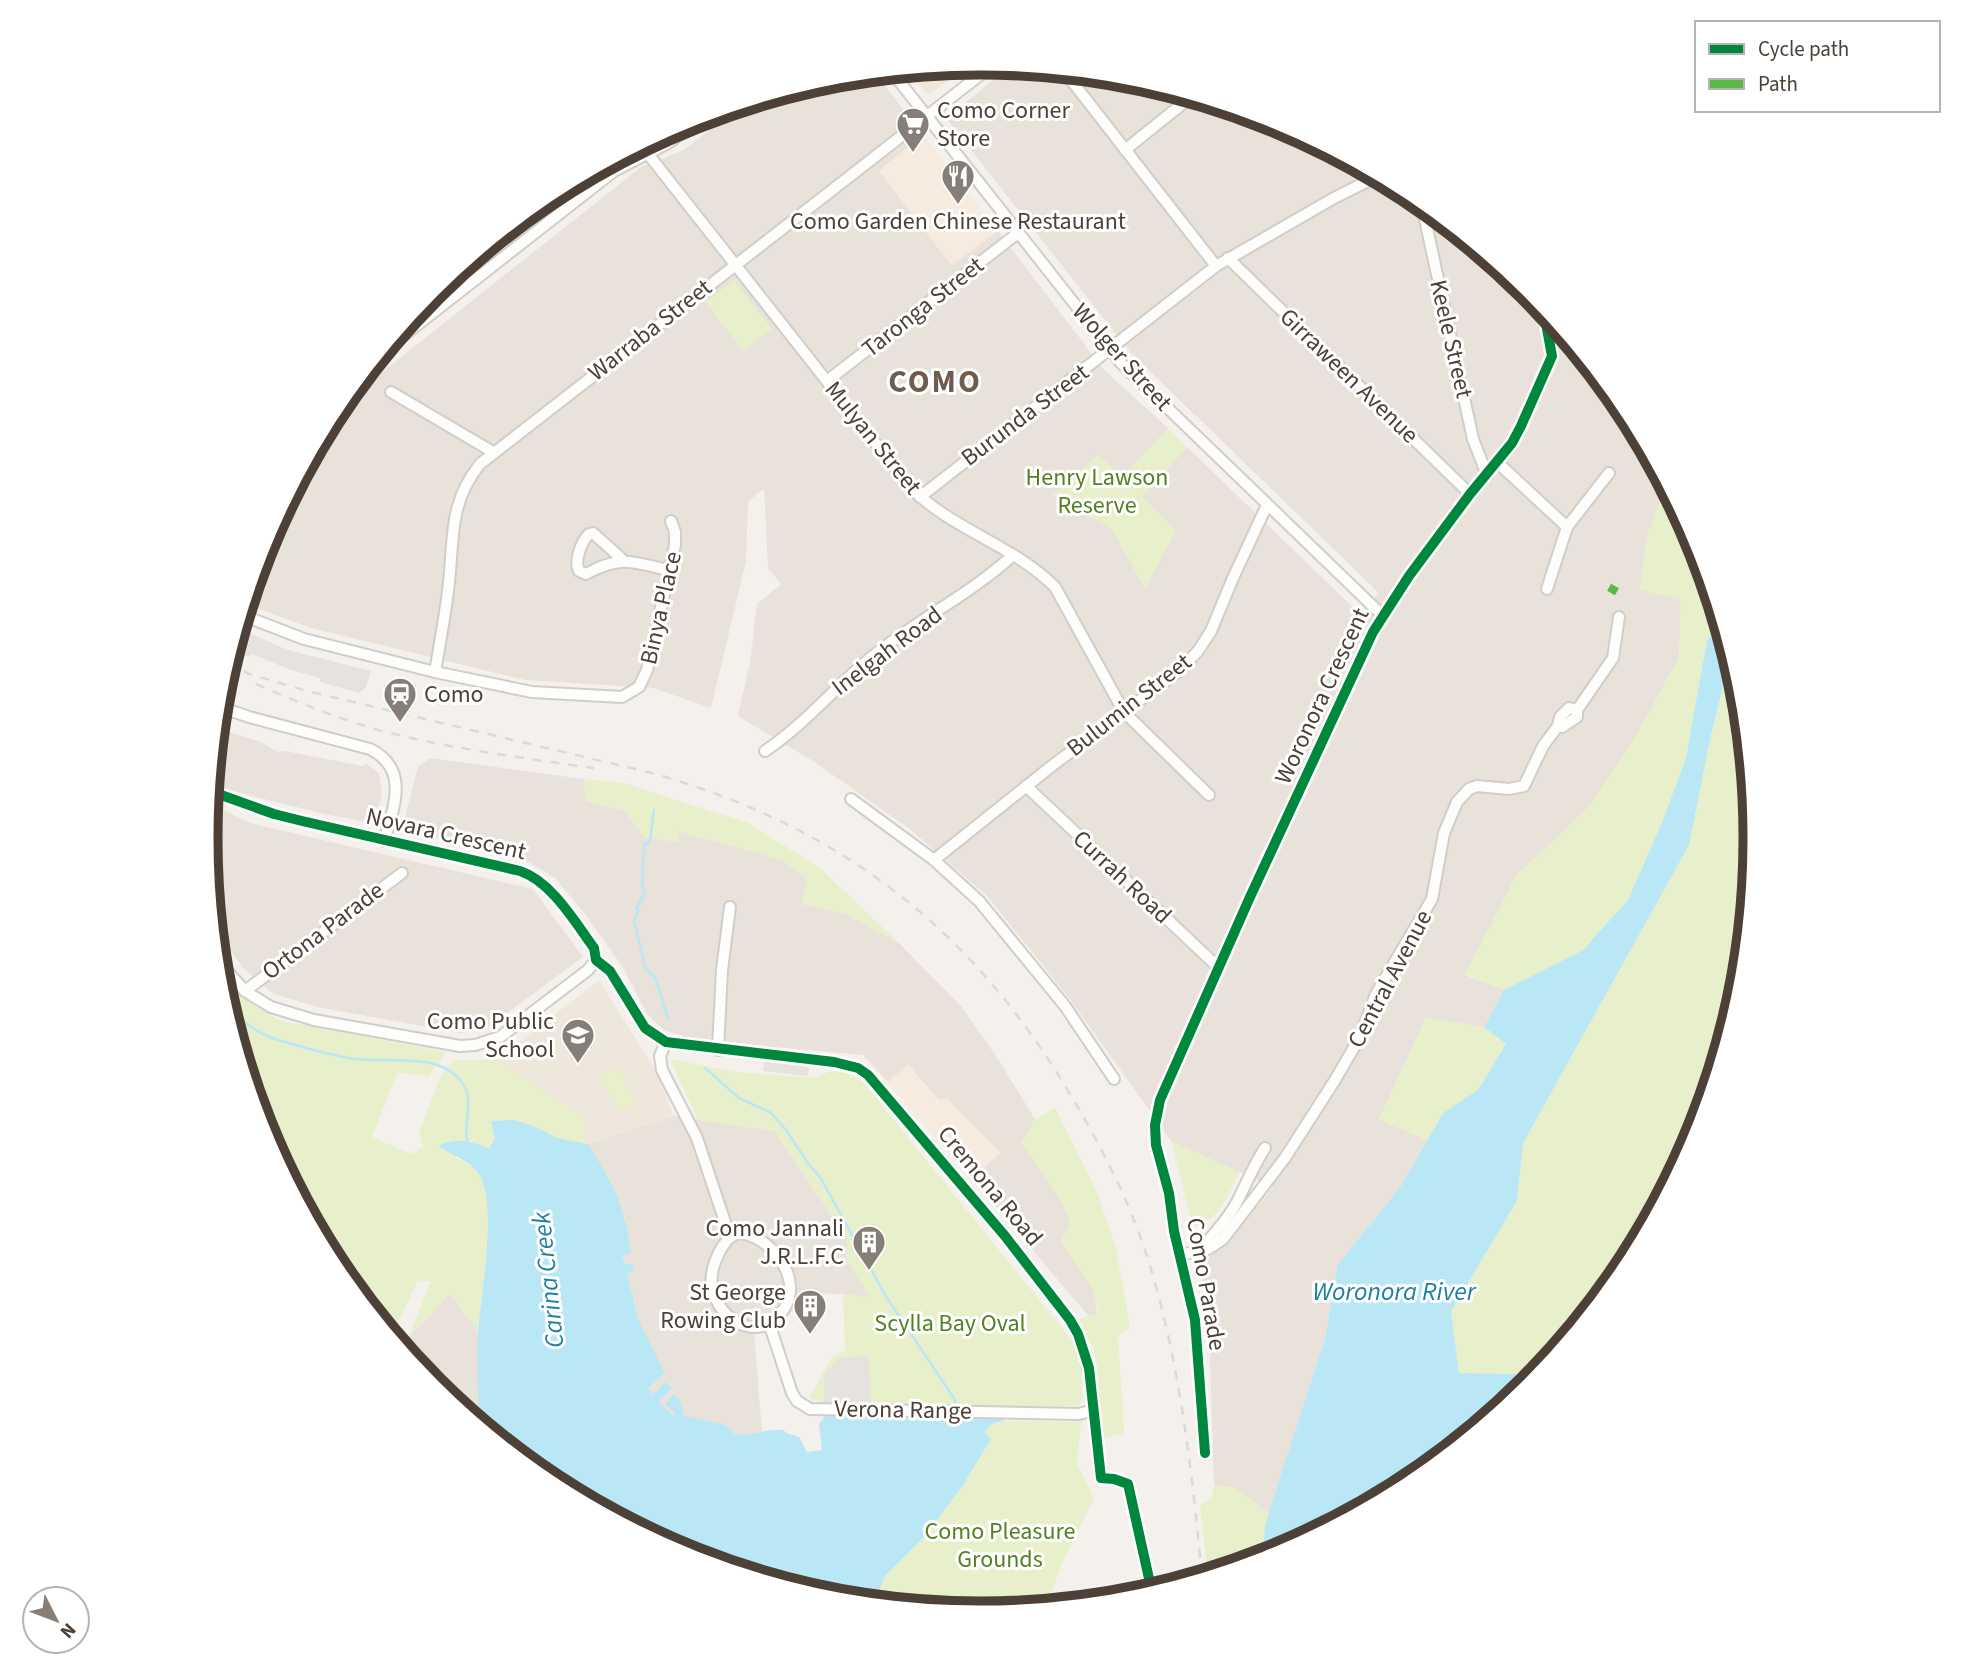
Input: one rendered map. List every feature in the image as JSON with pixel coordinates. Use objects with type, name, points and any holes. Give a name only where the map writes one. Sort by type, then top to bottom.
[{"type":"street","name":"Warraba Street","points":[[435,672],[449,582],[454,512],[468,478],[493,452],[980,75]]},
{"type":"street","name":"Wolger Street","points":[[899,80],[1110,350],[1138,381],[1382,615]]},
{"type":"street","points":[[1072,81],[1216,266]]},
{"type":"street","points":[[1125,150],[1184,103]]},
{"type":"street","name":"Mulyan Street","points":[[647,152],[893,467],[920,497],[942,514],[1039,571],[1055,587],[1124,712],[1209,795]]},
{"type":"street","points":[[415,327],[623,165]]},
{"type":"street","name":"Burunda Street","points":[[920,497],[1216,266],[1324,203],[1368,181]]},
{"type":"street","name":"Keele Street","points":[[1425,219],[1473,439],[1487,475]]},
{"type":"street","name":"Taronga Street","points":[[827,381],[1018,233]]},
{"type":"street","name":"Girraween Avenue","points":[[1228,258],[1470,494]]},
{"type":"street","name":"Woronora Crescent","points":[[1155,1125],[1164,1088],[1382,615],[1521,426],[1549,368],[1552,348],[1548,328]]},
{"type":"street","points":[[391,392],[493,452]]},
{"type":"street","points":[[1497,462],[1567,527]]},
{"type":"street","points":[[1547,589],[1567,527],[1609,473]]},
{"type":"street","name":"Bulumin Street","points":[[934,860],[1026,786],[1179,671],[1198,651],[1211,631],[1268,505]]},
{"type":"street","name":"Binya Place","points":[[435,672],[532,692],[616,698],[634,691],[643,682],[647,670],[676,538],[671,521]]},
{"type":"street","points":[[623,560],[596,535],[589,534],[583,540],[577,568],[586,574],[601,565],[623,560],[668,570]]},
{"type":"street","name":"Inelgah Road","points":[[765,751],[801,724],[850,673],[990,577],[1013,555]]},
{"type":"street","name":"Central Avenue","points":[[1179,1255],[1208,1249],[1223,1239],[1285,1158],[1360,1037],[1376,994],[1432,899],[1444,833],[1457,802],[1462,794],[1476,786],[1509,789],[1524,786],[1544,746],[1558,726],[1560,717],[1569,708],[1577,709],[1613,658],[1619,617]]},
{"type":"street","points":[[251,618],[304,639],[435,672]]},
{"type":"street","points":[[229,710],[370,749],[384,758],[393,771],[396,785],[384,841]]},
{"type":"street","name":"Currah Road","points":[[1026,786],[1219,968]]},
{"type":"street","name":"Novara Crescent","points":[[219,794],[274,814],[536,877],[597,952],[596,960],[610,971],[645,1028],[666,1042]]},
{"type":"street","points":[[851,799],[934,860],[979,901],[1065,1006],[1114,1079]]},
{"type":"street","name":"Ortona Parade","points":[[245,991],[402,873]]},
{"type":"street","points":[[730,907],[722,970],[718,1050],[666,1042],[660,1063],[697,1139],[730,1237]]},
{"type":"street","points":[[230,974],[245,991],[271,1007],[298,1016],[454,1045],[475,1045],[500,1037],[587,970],[596,960]]},
{"type":"street","name":"Cremona Road","points":[[718,1050],[846,1064],[858,1068],[876,1082],[1005,1236],[1070,1320],[1084,1350],[1092,1391],[1101,1478]]},
{"type":"street","name":"Como Parade","points":[[1155,1125],[1156,1146],[1169,1193],[1179,1255],[1195,1320],[1205,1453]]},
{"type":"street","points":[[1200,1251],[1215,1236],[1237,1203],[1246,1180],[1265,1148]]},
{"type":"street","points":[[741,1233],[757,1238],[776,1254],[785,1266],[790,1284],[787,1301],[780,1314],[769,1324],[754,1326],[738,1323],[726,1314],[716,1300],[712,1274],[721,1250],[730,1237],[741,1233]]},
{"type":"street","name":"Verona Range","points":[[769,1324],[792,1393],[805,1407],[1079,1414],[1093,1410]]},
{"type":"shaded area","points":[[954,76],[931,94],[926,93],[915,79]]},
{"type":"shaded area","points":[[999,76],[1080,82],[1178,101],[1226,116],[1272,133],[1362,177],[1445,233],[1520,299],[1554,335],[1615,414],[1662,495],[1647,537],[1640,589],[1681,600],[1679,658],[1632,743],[1589,807],[1516,876],[1465,975],[1504,990],[1484,1027],[1426,1018],[1379,1119],[1427,1140],[1399,1189],[1338,1264],[1325,1338],[1269,1514],[1235,1488],[1214,1485],[1210,1357],[1200,1258],[1223,1246],[1273,1187],[1172,1142],[1069,998],[988,897],[911,830],[816,763],[738,714],[750,663],[757,604],[781,584],[768,568],[764,489],[748,501],[746,561],[711,708],[653,688],[525,680],[311,628],[254,607],[296,501],[346,414],[369,382],[641,167],[682,151],[722,121],[735,116],[783,101],[882,82],[923,135],[880,170],[952,265],[998,231],[1104,370],[1168,428],[1122,478],[1053,496],[1112,529],[1145,588],[1142,497],[1187,447],[1363,617],[1378,592],[1131,353],[948,121],[948,116]]},
{"type":"shaded area","points":[[923,135],[998,231],[951,265],[879,171]]},
{"type":"shaded area","points":[[247,632],[288,650],[371,671],[366,687],[359,693],[320,682],[320,678],[288,669],[252,654],[249,657],[241,654]]},
{"type":"shaded area","points":[[225,731],[261,742],[278,752],[285,751],[363,766],[367,764],[379,774],[382,793],[380,804],[369,822],[220,788]]},
{"type":"shaded area","points":[[430,758],[584,779],[586,801],[625,810],[644,837],[678,842],[678,831],[783,860],[808,880],[802,904],[844,913],[899,943],[961,1006],[1035,1119],[1022,1143],[1058,1195],[1071,1222],[1061,1241],[1094,1291],[1100,1329],[971,1178],[1001,1152],[940,1101],[908,1065],[888,1082],[863,1055],[696,1040],[664,1030],[647,1014],[624,969],[586,915],[555,878],[530,863],[414,832],[406,824],[406,813],[418,767]]},
{"type":"shaded area","points":[[219,808],[250,823],[533,889],[583,957],[488,1027],[460,1033],[317,1007],[274,994],[243,968],[225,943],[224,938],[219,888]]},
{"type":"shaded area","name":"Como Public School","points":[[599,980],[656,1071],[674,1116],[588,1144],[581,1117],[496,1060]]},
{"type":"shaded area","points":[[764,1062],[809,1067],[808,1076],[763,1071]]},
{"type":"shaded area","points":[[908,1064],[939,1100],[947,1098],[1001,1153],[971,1178],[888,1082]]},
{"type":"shaded area","points":[[674,1116],[775,1131],[847,1238],[847,1261],[871,1298],[808,1293],[754,1333],[762,1432],[746,1436],[736,1435],[726,1425],[677,1413],[674,1416],[659,1402],[672,1388],[653,1396],[648,1389],[665,1373],[639,1321],[627,1274],[634,1271],[622,1259],[628,1233],[625,1216],[588,1144]]},
{"type":"shaded area","points":[[450,1293],[478,1331],[480,1412],[441,1377],[408,1339]]},
{"type":"shaded area","points":[[869,1356],[871,1405],[824,1406],[824,1374],[840,1358]]},
{"type":"green space","points":[[734,280],[772,329],[743,351],[706,302]]},
{"type":"green space","name":"Henry Lawson Reserve","points":[[1168,428],[1187,447],[1142,497],[1176,530],[1145,589],[1112,529],[1052,496],[1098,454],[1122,477]]},
{"type":"green space","points":[[1662,495],[1685,546],[1714,632],[1707,640],[1686,758],[1663,820],[1628,900],[1583,950],[1504,990],[1465,974],[1516,876],[1589,807],[1632,743],[1679,658],[1681,600],[1640,590],[1647,537]]},
{"type":"green space","points":[[1726,676],[1737,738],[1742,788],[1742,888],[1729,987],[1703,1083],[1685,1130],[1665,1175],[1615,1262],[1554,1341],[1523,1374],[1459,1373],[1450,1311],[1517,1201],[1523,1143],[1710,739]]},
{"type":"green space","points":[[584,779],[624,783],[748,823],[820,868],[899,943],[844,913],[802,904],[808,880],[782,860],[678,831],[678,842],[644,837],[625,810],[586,801]]},
{"type":"green space","points":[[232,988],[256,1007],[281,1021],[446,1052],[429,1076],[397,1073],[372,1137],[411,1154],[423,1147],[419,1133],[440,1078],[454,1060],[496,1060],[581,1117],[588,1144],[610,1178],[625,1216],[631,1253],[624,1255],[622,1259],[626,1264],[632,1264],[634,1270],[627,1274],[639,1321],[665,1373],[651,1388],[495,1140],[489,1148],[467,1140],[456,1158],[478,1173],[487,1205],[487,1250],[478,1331],[450,1293],[408,1339],[431,1281],[418,1281],[397,1329],[346,1262],[296,1175],[258,1083]]},
{"type":"green space","points":[[1426,1018],[1484,1027],[1506,1044],[1478,1090],[1443,1113],[1427,1140],[1379,1120]]},
{"type":"green space","name":"Scylla Bay Oval","points":[[670,1059],[736,1072],[814,1078],[831,1071],[847,1073],[864,1083],[1070,1338],[1077,1353],[1081,1375],[1083,1399],[1078,1406],[829,1406],[809,1397],[833,1356],[845,1351],[843,1294],[870,1297],[847,1261],[847,1238],[775,1131],[698,1120]]},
{"type":"green space","points":[[617,1067],[637,1103],[619,1112],[599,1076]]},
{"type":"green space","points":[[1055,1108],[1096,1190],[1116,1248],[1130,1327],[1118,1335],[1124,1433],[1098,1440],[1098,1373],[1093,1346],[1075,1320],[1099,1313],[1094,1291],[1061,1240],[1071,1221],[1058,1195],[1021,1143],[1035,1119]]},
{"type":"green space","points":[[1172,1142],[1239,1172],[1217,1213],[1193,1227]]},
{"type":"green space","name":"Como Pleasure Grounds","points":[[1004,1421],[1081,1422],[1077,1463],[1094,1499],[1062,1563],[1050,1597],[981,1601],[878,1593],[885,1576],[925,1536],[963,1485],[987,1427]]},
{"type":"green space","points":[[1214,1485],[1235,1488],[1269,1514],[1263,1546],[1207,1566],[1200,1504],[1211,1500]]},
{"type":"water","name":"Woronora River","points":[[1714,632],[1726,676],[1689,845],[1523,1143],[1517,1201],[1451,1311],[1459,1373],[1523,1374],[1445,1443],[1404,1472],[1362,1499],[1263,1546],[1265,1525],[1325,1338],[1338,1264],[1399,1189],[1443,1113],[1478,1090],[1506,1044],[1484,1027],[1504,990],[1583,950],[1628,900],[1663,820],[1686,758],[1707,640]]},
{"type":"water","points":[[514,1120],[557,1138],[588,1144],[605,1171],[625,1222],[631,1253],[624,1255],[622,1259],[626,1264],[632,1264],[634,1271],[627,1274],[639,1321],[665,1373],[648,1389],[653,1395],[665,1382],[672,1388],[659,1402],[674,1416],[676,1413],[665,1404],[674,1394],[680,1401],[684,1416],[726,1425],[736,1435],[784,1430],[799,1437],[807,1452],[822,1450],[819,1424],[825,1416],[1003,1418],[1004,1421],[988,1427],[985,1432],[991,1439],[963,1485],[925,1536],[885,1576],[878,1593],[783,1575],[689,1543],[599,1499],[516,1443],[479,1412],[478,1333],[487,1250],[487,1205],[478,1173],[465,1161],[438,1146],[463,1141],[489,1148],[495,1139],[491,1121]]},
{"type":"waterway","points":[[654,810],[650,840],[644,846],[642,885],[645,893],[636,908],[639,910],[634,921],[646,970],[655,977],[668,1018]]},
{"type":"waterway","name":"Carina Creek","points":[[240,1019],[266,1036],[334,1055],[368,1060],[426,1062],[451,1072],[461,1081],[468,1096],[468,1142]]},
{"type":"waterway","points":[[705,1068],[739,1098],[771,1113],[786,1130],[820,1177],[887,1298],[955,1400],[956,1408]]},
{"type":"railway","points":[[237,668],[307,691],[652,773],[722,796],[786,824],[845,857],[899,895],[949,939],[996,988],[1038,1044],[1099,1145],[1136,1227],[1151,1269],[1178,1383],[1201,1568]]},
{"type":"railway","points":[[256,684],[318,710],[382,731],[461,748],[594,768]]},
{"type":"marked path","points":[[1611,593],[1615,586]]},
{"type":"cycle path","points":[[1205,1453],[1195,1320],[1174,1231],[1169,1193],[1156,1145],[1155,1125],[1160,1100],[1250,897],[1373,632],[1409,576],[1512,443],[1521,426],[1552,356],[1547,327]]},
{"type":"cycle path","points":[[219,794],[274,814],[520,871],[531,876],[552,893],[570,915],[594,948],[596,960],[610,971],[645,1028],[666,1042],[834,1062],[858,1068],[868,1075],[1005,1236],[1078,1334],[1089,1368],[1101,1478],[1128,1484],[1150,1581]]},
{"type":"place","name":"Como Corner Store","points":[[913,154]]},
{"type":"place","name":"Como Garden Chinese Restaurant","points":[[958,206]]},
{"type":"place","name":"Como","points":[[400,724]]},
{"type":"place","name":"Como Public School","points":[[578,1065]]},
{"type":"place","name":"Como Jannali J.R.L.F.C","points":[[869,1272]]},
{"type":"place","name":"St George Rowing Club","points":[[810,1336]]},
{"type":"district","name":"COMO","points":[[935,382]]}]
